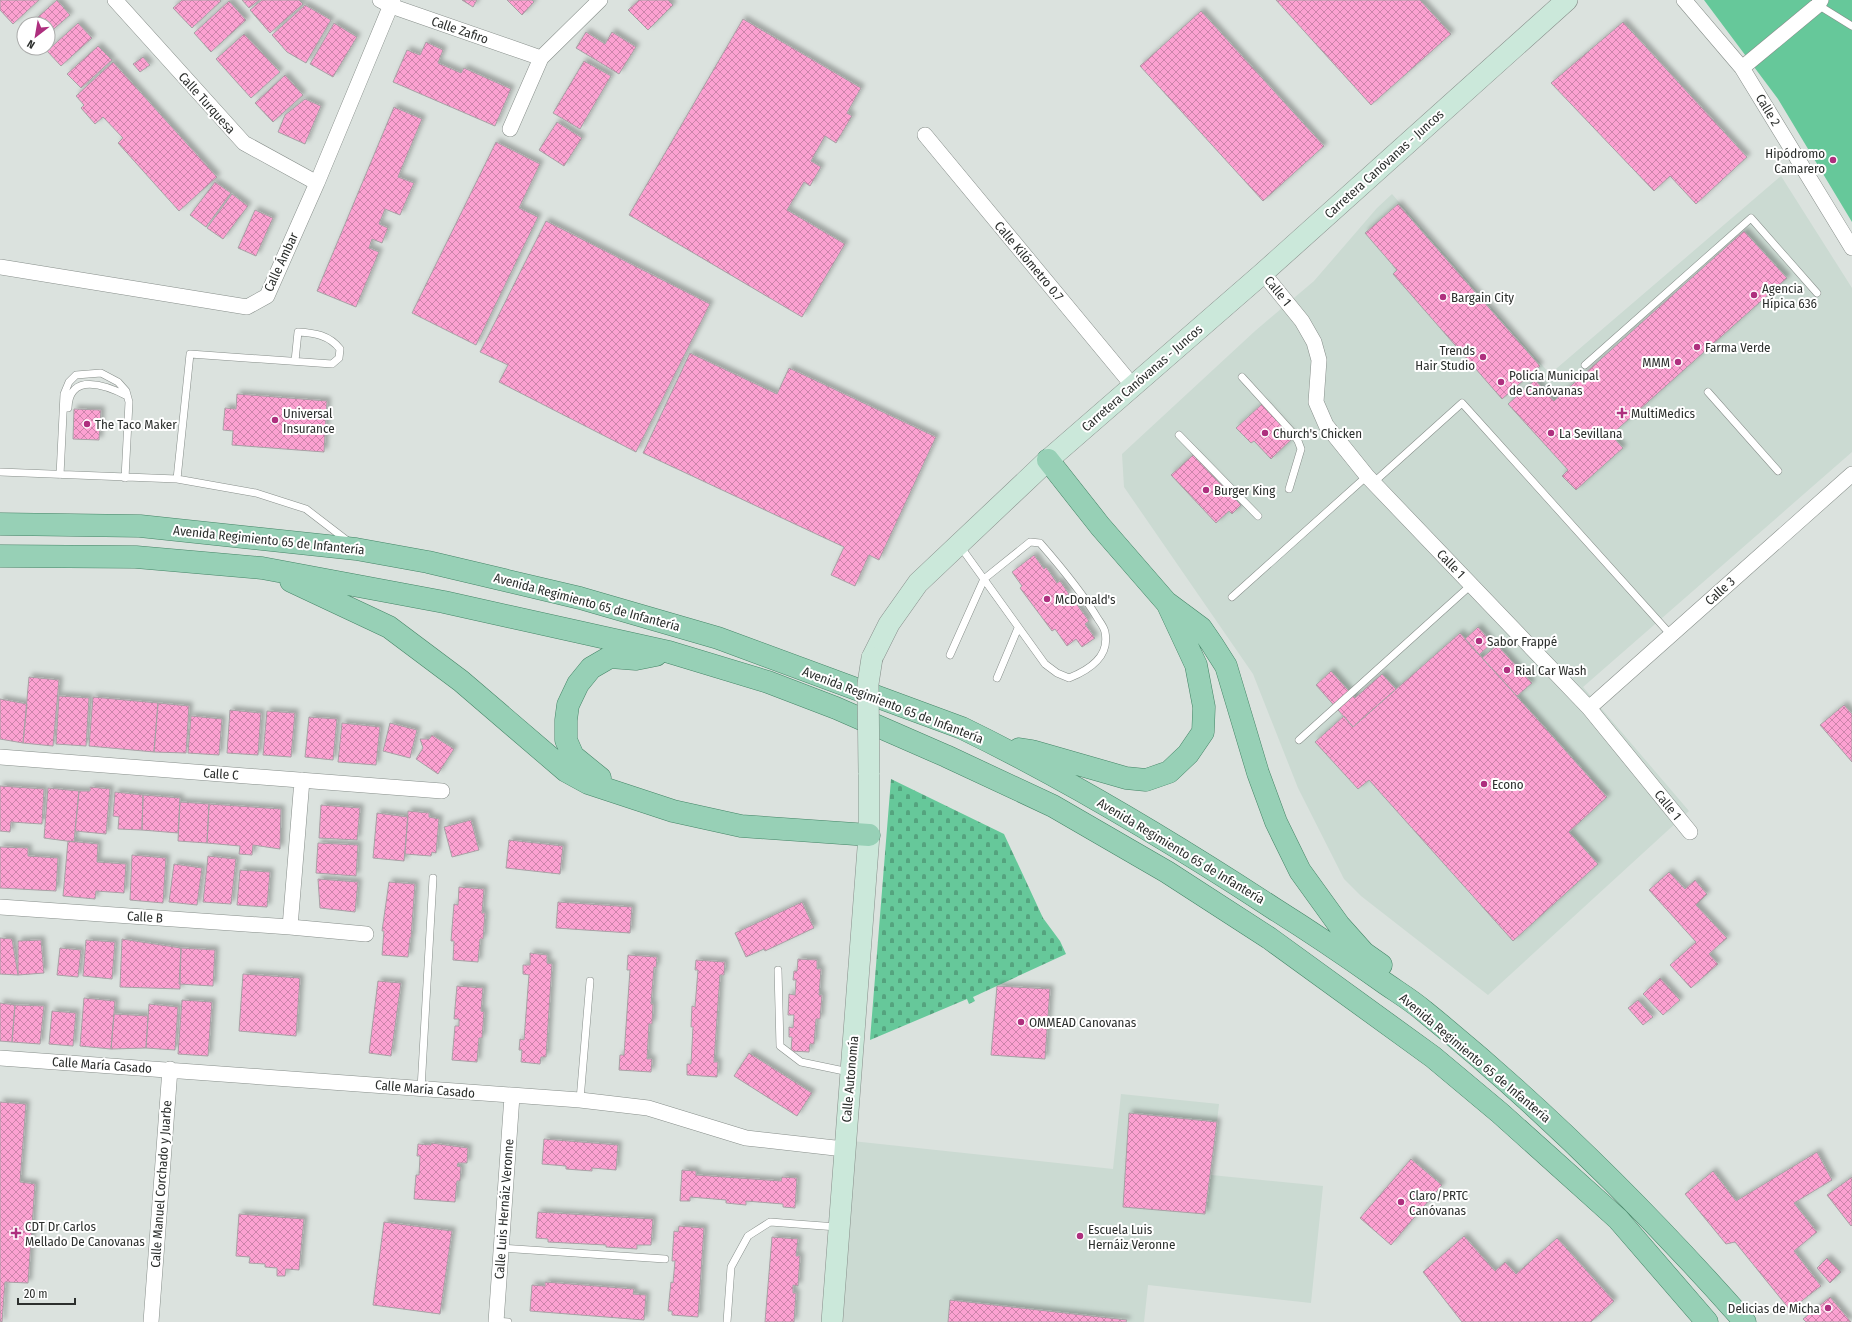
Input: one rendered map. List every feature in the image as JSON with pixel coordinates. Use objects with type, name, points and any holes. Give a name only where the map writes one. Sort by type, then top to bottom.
[{"type":"main road","name":"Carretera Canóvanas - Juncos","points":[[869,835],[868,684],[872,658],[889,624],[918,583],[1048,460],[1263,273],[1567,0]]},
{"type":"main road","points":[[1048,460],[1100,526],[1166,602],[1200,628],[1226,666],[1258,773],[1276,822],[1300,871],[1339,925],[1364,952],[1405,984],[1422,1009]]},
{"type":"main road","name":"Avenida Regimiento 65 de Infantería","points":[[0,524],[140,526],[356,549],[428,562],[580,598],[718,638],[962,728],[1107,805],[1201,861],[1334,947],[1422,1009],[1557,1126],[1661,1230],[1745,1322]]},
{"type":"main road","name":"Avenida Regimiento 65 de Infantería","points":[[0,556],[136,557],[262,568],[444,602],[670,652],[768,682],[836,708],[946,756],[1053,806],[1168,872],[1269,938],[1433,1057],[1500,1113],[1618,1219],[1707,1322]]},
{"type":"main road","points":[[262,568],[390,627],[462,681],[566,771],[588,782],[625,796],[673,811],[741,826],[869,835]]},
{"type":"main road","points":[[1000,747],[1032,751],[1126,778],[1146,780],[1169,772],[1188,754],[1203,732],[1204,707],[1196,665],[1166,602]]},
{"type":"main road","points":[[625,796],[573,756],[566,740],[568,705],[578,684],[591,668],[610,657],[636,659],[670,652]]},
{"type":"main road","name":"Calle Autonomía","points":[[832,1322],[869,835]]},
{"type":"street","name":"Calle Turquesa","points":[[115,0],[244,143],[317,183]]},
{"type":"street","points":[[510,129],[541,58],[600,0]]},
{"type":"street","name":"Calle 2","points":[[1684,0],[1742,68],[1852,248]]},
{"type":"street","name":"Calle Ámbar","points":[[0,267],[247,307],[266,296],[317,183],[388,2]]},
{"type":"street","name":"Calle Zafiro","points":[[388,2],[541,58]]},
{"type":"street","points":[[1742,68],[1820,3]]},
{"type":"street","name":"Calle Kilómetro 0.7","points":[[925,135],[1133,386]]},
{"type":"street","name":"Calle 1","points":[[1263,273],[1302,322],[1314,342],[1319,360],[1316,402],[1326,425],[1370,480],[1589,708],[1690,832]]},
{"type":"street","name":"Calle 3","points":[[1589,708],[1852,474]]},
{"type":"street","name":"Calle C","points":[[0,757],[442,791]]},
{"type":"street","points":[[290,927],[302,780]]},
{"type":"street","name":"Calle B","points":[[0,907],[290,927],[366,934]]},
{"type":"street","name":"Calle María Casado","points":[[0,1058],[580,1100],[648,1108],[746,1138],[844,1149]]},
{"type":"street","name":"Calle Manuel Corchado y Juarbe","points":[[151,1322],[170,1070]]},
{"type":"street","name":"Calle Luis Hernáiz Veronne","points":[[500,1322],[502,1248],[512,1096]]},
{"type":"lane","points":[[1820,3],[1852,26]]},
{"type":"lane","points":[[1585,365],[1751,218],[1817,293]]},
{"type":"lane","points":[[177,479],[190,354],[332,364],[339,358],[340,349],[335,342],[325,335],[298,332],[295,361]]},
{"type":"lane","points":[[60,475],[64,394],[69,382],[76,375],[101,373],[118,382],[126,391],[128,396],[129,402],[125,478]]},
{"type":"lane","points":[[1242,377],[1292,432],[1298,441],[1301,449],[1289,489]]},
{"type":"lane","points":[[61,437],[67,431],[68,401],[74,388],[87,384],[113,388],[128,396]]},
{"type":"lane","points":[[1708,392],[1778,471]]},
{"type":"lane","points":[[1232,597],[1462,403],[1671,635]]},
{"type":"lane","points":[[1179,435],[1258,516]]},
{"type":"lane","points":[[0,472],[177,479],[256,493],[306,510],[356,549]]},
{"type":"lane","points":[[950,656],[984,579],[1030,542],[1040,543],[1089,604],[1105,631],[1105,643],[1101,657],[1087,671],[1069,678],[1057,673],[1045,664],[1018,628],[984,579],[959,544]]},
{"type":"lane","points":[[1299,740],[1471,585]]},
{"type":"lane","points":[[997,678],[1018,628]]},
{"type":"lane","points":[[421,1089],[433,878]]},
{"type":"lane","points":[[778,970],[780,1046],[800,1062],[851,1072]]},
{"type":"lane","points":[[580,1100],[590,981]]},
{"type":"lane","points":[[727,1322],[731,1267],[748,1236],[770,1222],[840,1227]]},
{"type":"lane","points":[[502,1248],[665,1259]]},
{"type":"shaded area","points":[[1781,176],[1852,288],[1852,452],[1583,687],[1689,811],[1488,995],[1361,896],[1344,879],[1298,788],[1253,674],[1124,487],[1122,454],[1255,331],[1314,281],[1377,208],[1392,194],[1550,374]]},
{"type":"shaded area","name":"Escuela Luis Hernáiz Veronne","points":[[1121,1094],[1219,1104],[1211,1175],[1323,1186],[1311,1303],[1148,1285],[1144,1322],[834,1322],[852,1141],[1113,1169]]},
{"type":"green space","name":"Hipódromo Camarero","points":[[1704,0],[1852,0],[1852,222],[1778,99]]},
{"type":"green space","points":[[891,779],[1004,834],[1043,918],[1060,941],[1066,954],[973,997],[975,1001],[969,1004],[967,999],[870,1040]]},
{"type":"building","points":[[0,0],[39,0],[22,16],[16,16],[16,21],[13,24],[0,10]]},
{"type":"building","points":[[57,0],[70,15],[56,27],[56,16],[39,16]]},
{"type":"building","points":[[182,0],[221,1],[192,28],[173,8]]},
{"type":"building","points":[[242,0],[259,0],[249,8]]},
{"type":"building","points":[[262,0],[299,0],[303,4],[270,33],[250,10]]},
{"type":"building","points":[[462,0],[477,0],[473,7]]},
{"type":"building","points":[[507,0],[532,0],[534,2],[522,15]]},
{"type":"building","points":[[639,0],[668,0],[673,5],[648,30],[628,10]]},
{"type":"building","points":[[1276,0],[1420,0],[1451,34],[1371,105]]},
{"type":"building","points":[[229,1],[246,20],[211,52],[194,33]]},
{"type":"building","points":[[305,5],[331,20],[306,63],[287,52],[272,35]]},
{"type":"building","points":[[1201,11],[1324,146],[1263,201],[1140,66]]},
{"type":"building","points":[[743,19],[861,88],[847,113],[852,116],[836,143],[825,136],[811,161],[821,167],[810,186],[804,182],[787,210],[845,244],[802,317],[629,215]]},
{"type":"building","points":[[1623,22],[1747,157],[1696,204],[1670,176],[1654,191],[1551,83]]},
{"type":"building","points":[[78,23],[92,38],[61,66],[52,56],[56,56],[56,43]]},
{"type":"building","points":[[334,23],[357,37],[333,77],[310,64]]},
{"type":"building","points":[[586,32],[605,44],[612,32],[636,47],[619,74],[576,48]]},
{"type":"building","points":[[244,34],[280,72],[251,98],[216,59]]},
{"type":"building","points":[[426,42],[443,50],[438,63],[461,73],[464,68],[511,89],[495,126],[393,82],[407,50],[420,55]]},
{"type":"building","points":[[98,46],[112,60],[81,88],[67,74]]},
{"type":"building","points":[[143,57],[150,65],[140,72],[133,64]]},
{"type":"building","points":[[584,61],[611,76],[580,129],[553,113]]},
{"type":"building","points":[[113,62],[217,177],[179,211],[118,143],[123,138],[103,117],[95,124],[81,108],[84,105],[76,96]]},
{"type":"building","points":[[285,75],[303,95],[273,122],[255,103]]},
{"type":"building","points":[[305,99],[321,106],[305,144],[278,132],[285,115]]},
{"type":"building","points":[[394,107],[422,119],[398,177],[414,183],[400,215],[385,209],[379,224],[388,228],[382,243],[372,239],[369,248],[379,252],[356,307],[317,291]]},
{"type":"building","points":[[557,122],[582,138],[564,166],[539,150]]},
{"type":"building","points":[[496,142],[540,164],[519,208],[538,217],[476,345],[412,313]]},
{"type":"building","points":[[215,182],[231,193],[206,227],[190,215]]},
{"type":"building","points":[[232,194],[248,206],[223,239],[207,228]]},
{"type":"building","points":[[1398,204],[1540,366],[1502,399],[1393,274],[1397,270],[1365,233]]},
{"type":"building","points":[[255,210],[273,218],[256,256],[238,248]]},
{"type":"building","points":[[546,221],[710,304],[636,452],[499,382],[508,365],[480,352]]},
{"type":"building","points":[[1744,231],[1787,278],[1611,435],[1623,448],[1576,490],[1562,476],[1568,470],[1508,404],[1535,380],[1554,401]]},
{"type":"building","points":[[690,353],[777,394],[789,368],[936,437],[879,560],[869,555],[855,586],[831,575],[844,547],[643,453]]},
{"type":"building","name":"Universal Insurance","points":[[237,394],[327,401],[324,452],[232,445],[233,431],[223,430],[225,408],[236,409]]},
{"type":"building","name":"Church's Chicken","points":[[1262,404],[1293,438],[1271,459],[1254,441],[1251,443],[1236,428]]},
{"type":"building","name":"The Taco Maker","points":[[74,409],[101,410],[99,440],[73,439]]},
{"type":"building","name":"Burger King","points":[[1193,455],[1241,505],[1232,514],[1229,511],[1216,523],[1171,475]]},
{"type":"building","name":"McDonald's","points":[[1034,555],[1044,569],[1046,567],[1057,583],[1060,581],[1069,594],[1064,597],[1070,605],[1075,602],[1089,621],[1085,624],[1095,638],[1082,647],[1076,639],[1067,646],[1055,629],[1052,631],[1020,588],[1022,586],[1012,572]]},
{"type":"building","name":"Sabor Frappé","points":[[1478,627],[1492,643],[1479,655],[1465,639]]},
{"type":"building","name":"Econo","points":[[1460,633],[1607,797],[1569,832],[1598,864],[1513,941],[1369,780],[1358,789],[1315,742],[1344,716],[1353,727]]},
{"type":"building","name":"Rial Car Wash","points":[[1497,645],[1532,683],[1517,696],[1482,658]]},
{"type":"building","points":[[1331,671],[1355,698],[1382,674],[1396,689],[1353,727],[1316,685]]},
{"type":"building","points":[[29,677],[59,680],[53,746],[23,743]]},
{"type":"building","points":[[59,696],[89,698],[86,746],[56,744]]},
{"type":"building","points":[[93,697],[158,703],[154,752],[89,746]]},
{"type":"building","points":[[0,699],[27,704],[23,743],[0,739]]},
{"type":"building","points":[[158,703],[189,706],[186,753],[154,752]]},
{"type":"building","points":[[1844,705],[1852,714],[1852,762],[1820,725]]},
{"type":"building","points":[[230,710],[261,713],[258,755],[227,753]]},
{"type":"building","points":[[267,711],[295,713],[291,757],[263,755]]},
{"type":"building","points":[[191,716],[222,719],[219,755],[188,753]]},
{"type":"building","points":[[309,717],[337,719],[333,760],[305,757]]},
{"type":"building","points":[[342,723],[380,727],[376,765],[338,762]]},
{"type":"building","points":[[390,723],[417,730],[410,758],[383,751]]},
{"type":"building","points":[[432,735],[454,749],[438,774],[416,759],[423,748],[420,739],[429,739]]},
{"type":"building","points":[[0,786],[44,789],[42,824],[11,822],[10,832],[0,831]]},
{"type":"building","points":[[90,787],[110,789],[106,834],[75,831],[79,791],[90,791]]},
{"type":"building","points":[[48,788],[79,791],[74,842],[44,838]]},
{"type":"building","points":[[115,792],[143,795],[142,830],[118,829],[119,817],[113,816]]},
{"type":"building","points":[[143,795],[180,798],[178,833],[142,830]]},
{"type":"building","points":[[180,802],[209,804],[207,843],[178,841]]},
{"type":"building","points":[[209,804],[281,809],[280,849],[253,845],[252,855],[239,854],[240,846],[207,843]]},
{"type":"building","points":[[321,805],[360,808],[357,840],[319,838]]},
{"type":"building","points":[[408,811],[429,813],[429,817],[439,819],[436,853],[432,852],[431,856],[405,854]]},
{"type":"building","points":[[377,813],[408,817],[404,861],[373,858]]},
{"type":"building","points":[[471,820],[479,850],[452,857],[444,827]]},
{"type":"building","points":[[509,840],[563,846],[560,874],[506,868]]},
{"type":"building","points":[[68,841],[98,844],[97,862],[126,864],[124,893],[96,891],[95,899],[63,896]]},
{"type":"building","points":[[318,843],[358,845],[356,876],[316,873]]},
{"type":"building","points":[[0,847],[28,848],[28,856],[58,858],[56,891],[0,888]]},
{"type":"building","points":[[132,855],[166,858],[163,903],[130,900]]},
{"type":"building","points":[[208,856],[236,859],[231,904],[203,902]]},
{"type":"building","points":[[174,864],[202,868],[197,905],[169,902]]},
{"type":"building","points":[[240,870],[270,872],[267,907],[237,905]]},
{"type":"building","points":[[1669,872],[1685,889],[1695,880],[1707,894],[1696,905],[1727,938],[1709,954],[1718,964],[1691,988],[1670,965],[1696,942],[1649,890]]},
{"type":"building","points":[[318,879],[358,882],[355,912],[320,908]]},
{"type":"building","points":[[389,882],[415,884],[408,957],[382,955],[384,931],[382,931]]},
{"type":"building","points":[[459,887],[484,889],[482,913],[485,913],[483,939],[480,939],[478,962],[453,960],[454,941],[451,941],[454,904],[458,905]]},
{"type":"building","points":[[558,902],[632,907],[630,933],[556,928]]},
{"type":"building","points":[[802,902],[814,928],[765,951],[764,949],[746,957],[735,933]]},
{"type":"building","points":[[0,938],[12,939],[18,975],[0,974]]},
{"type":"building","points":[[122,939],[181,948],[180,989],[120,987]]},
{"type":"building","points":[[41,940],[44,973],[18,975],[18,941]]},
{"type":"building","points":[[86,940],[115,942],[112,979],[83,976]]},
{"type":"building","points":[[60,948],[81,950],[78,977],[57,975]]},
{"type":"building","points":[[181,948],[215,950],[213,986],[179,984]]},
{"type":"building","points":[[530,953],[547,955],[547,963],[552,964],[546,1057],[541,1057],[540,1064],[521,1062],[522,1050],[519,1050],[520,1039],[524,1040],[529,975],[523,974],[523,965],[530,965]]},
{"type":"building","points":[[628,955],[657,957],[656,968],[654,967],[651,1004],[653,1004],[652,1024],[649,1024],[647,1059],[652,1059],[651,1072],[619,1070],[620,1055],[624,1055],[630,970],[627,970]]},
{"type":"building","points":[[798,959],[817,960],[817,969],[821,969],[819,995],[822,995],[820,1019],[816,1019],[814,1044],[810,1044],[809,1052],[791,1051],[792,1037],[789,1037],[789,1027],[793,1028],[794,1015],[788,1015],[789,994],[795,995],[796,980],[793,980],[794,971],[797,971]]},
{"type":"building","points":[[696,960],[725,962],[724,975],[720,975],[714,1062],[718,1062],[717,1077],[687,1075],[687,1064],[691,1064],[693,1027],[691,1027],[692,1006],[695,1007],[698,970],[695,970]]},
{"type":"building","points":[[243,974],[300,978],[296,1036],[239,1031]]},
{"type":"building","points":[[1660,978],[1680,1000],[1663,1015],[1643,994]]},
{"type":"building","points":[[378,981],[401,983],[391,1056],[369,1053]]},
{"type":"building","points":[[457,986],[483,988],[481,1011],[484,1012],[482,1038],[479,1038],[477,1062],[452,1060],[455,1026],[459,1026],[459,1019],[454,1019]]},
{"type":"building","name":"OMMEAD Canovanas","points":[[997,986],[1050,989],[1045,1059],[991,1055]]},
{"type":"building","points":[[84,998],[115,1001],[111,1049],[80,1046]]},
{"type":"building","points":[[182,1000],[212,1002],[208,1056],[178,1054]]},
{"type":"building","points":[[1638,1000],[1653,1017],[1643,1025],[1628,1008]]},
{"type":"building","points":[[0,1003],[15,1005],[12,1042],[0,1041]]},
{"type":"building","points":[[149,1004],[178,1007],[175,1050],[146,1048]]},
{"type":"building","points":[[15,1005],[44,1006],[40,1044],[12,1042]]},
{"type":"building","points":[[52,1011],[76,1013],[73,1046],[49,1044]]},
{"type":"building","points":[[114,1014],[148,1016],[146,1048],[111,1049]]},
{"type":"building","points":[[749,1053],[812,1093],[797,1116],[734,1076]]},
{"type":"building","name":"CDT Dr Carlos Mellado De Canovanas","points":[[0,1102],[26,1104],[20,1182],[35,1184],[28,1283],[5,1282],[2,1322],[0,1322]]},
{"type":"building","points":[[1129,1113],[1217,1122],[1205,1214],[1123,1207]]},
{"type":"building","points":[[544,1139],[618,1145],[616,1170],[592,1168],[592,1171],[566,1169],[566,1166],[542,1164]]},
{"type":"building","points":[[431,1143],[468,1148],[467,1163],[458,1163],[457,1166],[461,1167],[460,1181],[457,1181],[455,1202],[414,1199],[416,1175],[419,1175],[420,1156],[417,1156],[418,1144],[431,1145]]},
{"type":"building","points":[[1817,1152],[1832,1180],[1794,1203],[1817,1232],[1794,1251],[1821,1286],[1790,1310],[1735,1242],[1726,1244],[1685,1194],[1713,1171],[1736,1201]]},
{"type":"building","name":"Claro/PRTC Canóvanas","points":[[1411,1159],[1442,1185],[1391,1245],[1360,1218]]},
{"type":"building","points":[[682,1170],[696,1171],[696,1175],[781,1181],[782,1177],[797,1178],[795,1208],[783,1207],[783,1204],[746,1201],[746,1205],[726,1203],[726,1200],[690,1197],[690,1201],[680,1201]]},
{"type":"building","points":[[1852,1177],[1852,1225],[1851,1226],[1827,1195]]},
{"type":"building","points":[[538,1212],[653,1219],[651,1245],[637,1245],[637,1249],[606,1247],[606,1245],[548,1242],[548,1239],[536,1238]]},
{"type":"building","points":[[239,1214],[304,1219],[299,1270],[286,1269],[285,1276],[277,1276],[277,1268],[265,1267],[265,1264],[249,1263],[250,1257],[236,1256]]},
{"type":"building","points":[[384,1222],[452,1231],[440,1314],[373,1305]]},
{"type":"building","points":[[679,1226],[704,1228],[698,1317],[672,1315],[672,1311],[668,1311],[675,1261],[672,1261],[674,1231],[678,1232]]},
{"type":"building","points":[[1464,1236],[1495,1271],[1505,1262],[1516,1274],[1557,1238],[1614,1301],[1591,1322],[1462,1322],[1423,1272]]},
{"type":"building","points":[[772,1237],[798,1239],[796,1256],[800,1256],[798,1286],[793,1285],[793,1293],[796,1293],[794,1322],[765,1322]]},
{"type":"building","points":[[1827,1258],[1841,1272],[1830,1283],[1817,1268]]},
{"type":"building","points":[[545,1282],[634,1289],[633,1294],[646,1295],[644,1320],[530,1311],[532,1285],[545,1286]]},
{"type":"building","name":"Delicias de Micha","points":[[1830,1297],[1851,1322],[1806,1322],[1803,1319]]},
{"type":"building","points":[[950,1300],[1127,1320],[1126,1322],[948,1322]]},
{"type":"place","name":"Hipódromo Camarero","points":[[1833,160]]},
{"type":"place","name":"Agencia Hípica 636","points":[[1754,295]]},
{"type":"place","name":"Bargain City","points":[[1443,297]]},
{"type":"place","name":"Farma Verde","points":[[1697,347]]},
{"type":"place","name":"Trends Hair Studio","points":[[1483,357]]},
{"type":"place","name":"MMM","points":[[1678,362]]},
{"type":"place","name":"Policía Municipal de Canóvanas","points":[[1501,382]]},
{"type":"place","name":"MultiMedics","points":[[1622,413]]},
{"type":"place","name":"Universal Insurance","points":[[275,420]]},
{"type":"place","name":"The Taco Maker","points":[[87,424]]},
{"type":"place","name":"Church's Chicken","points":[[1265,433]]},
{"type":"place","name":"La Sevillana","points":[[1551,433]]},
{"type":"place","name":"Burger King","points":[[1206,490]]},
{"type":"place","name":"McDonald's","points":[[1047,599]]},
{"type":"place","name":"Sabor Frappé","points":[[1479,641]]},
{"type":"place","name":"Rial Car Wash","points":[[1507,670]]},
{"type":"place","name":"Econo","points":[[1484,784]]},
{"type":"place","name":"OMMEAD Canovanas","points":[[1021,1022]]},
{"type":"place","name":"Claro/PRTC Canóvanas","points":[[1401,1202]]},
{"type":"place","name":"CDT Dr Carlos Mellado De Canovanas","points":[[16,1233]]},
{"type":"place","name":"Escuela Luis Hernáiz Veronne","points":[[1080,1236]]},
{"type":"place","name":"Delicias de Micha","points":[[1828,1308]]}]
